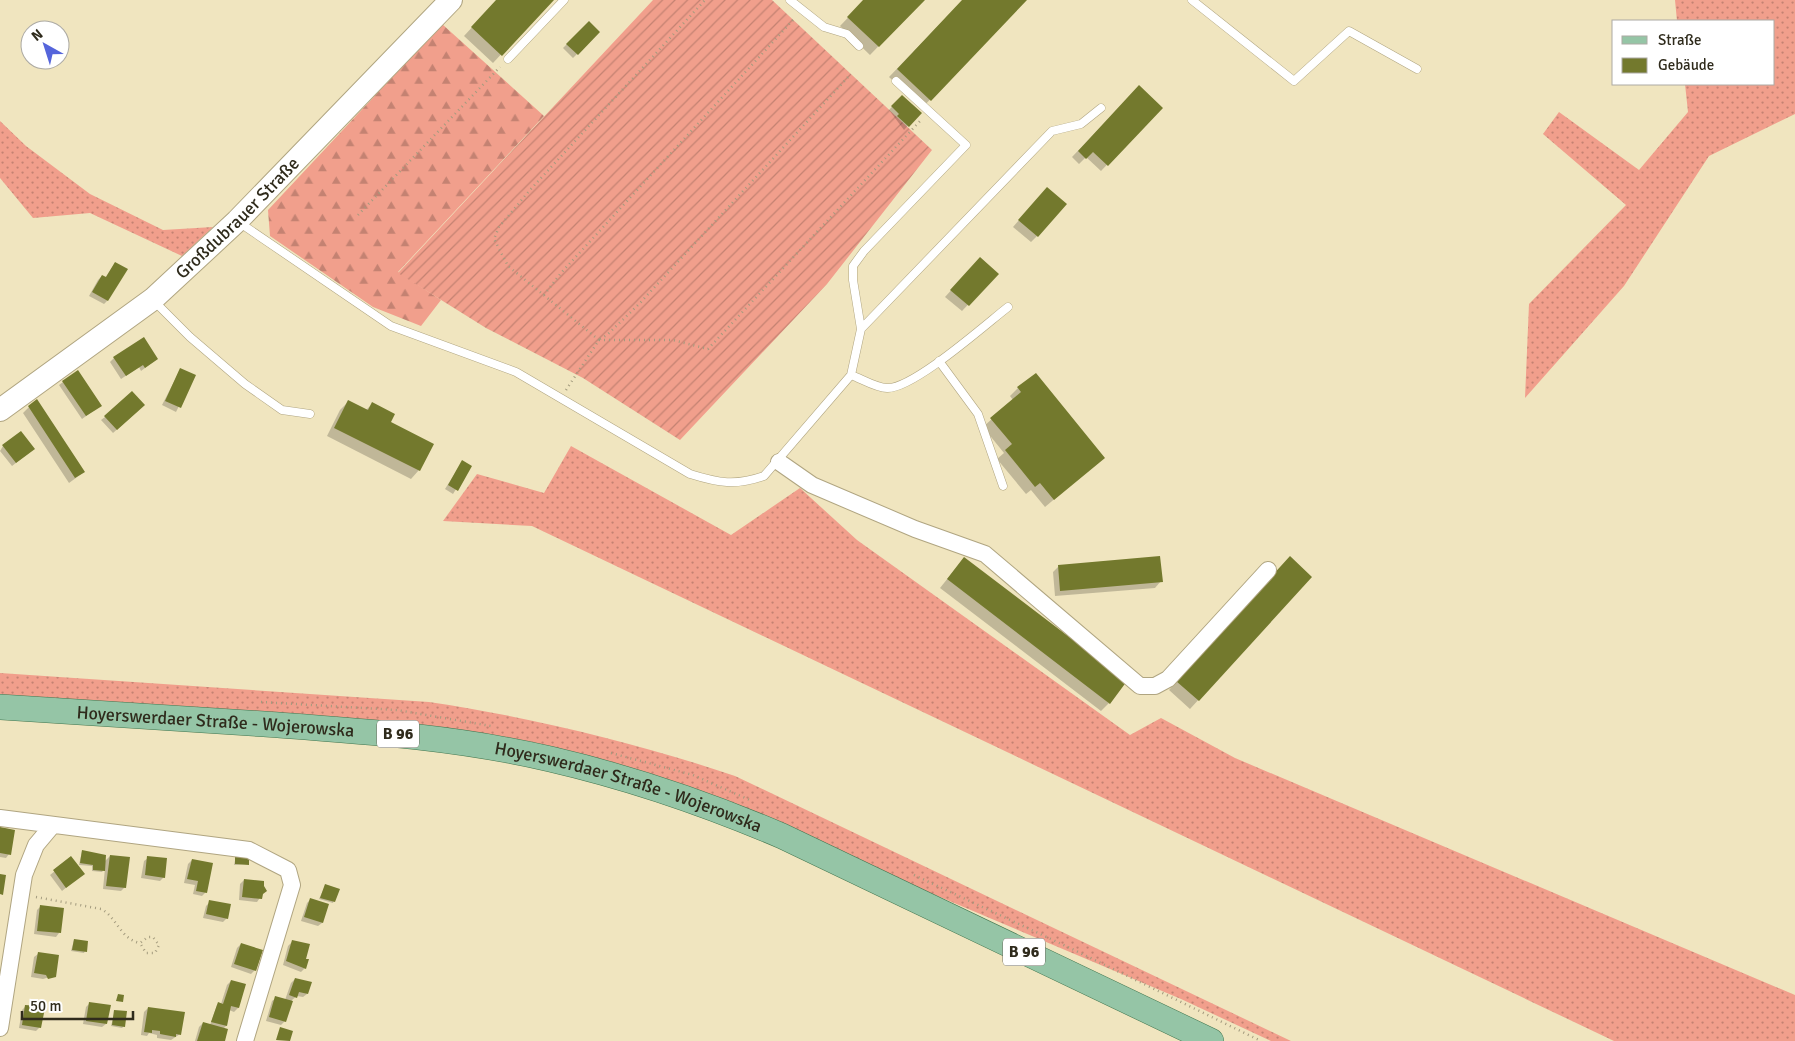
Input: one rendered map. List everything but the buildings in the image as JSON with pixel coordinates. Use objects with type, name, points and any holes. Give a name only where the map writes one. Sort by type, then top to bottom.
[{"type":"main road","name":"Großdubrauer Straße","points":[[0,410],[153,299],[237,221],[451,0]]},
{"type":"main road","name":"Hoyerswerdaer Straße - Wojerowska","points":[[0,708],[373,731],[481,746],[549,759],[634,781],[710,806],[782,836],[1211,1041]]},
{"type":"street","points":[[779,462],[812,485],[915,529],[984,554],[1140,686],[1155,686],[1168,679],[1268,570]]},
{"type":"street","points":[[0,818],[249,850],[288,870],[292,886],[245,1041]]},
{"type":"street","points":[[0,1028],[24,875],[36,845],[52,826]]},
{"type":"lane","points":[[508,58],[564,0]]},
{"type":"lane","points":[[790,0],[824,27],[847,34],[859,46]]},
{"type":"lane","points":[[1192,0],[1294,82],[1349,31],[1417,69]]},
{"type":"lane","points":[[237,221],[391,326],[516,372],[690,474],[720,483],[746,482],[764,476],[779,462],[851,375],[861,329],[853,280],[853,266],[864,251],[966,145],[896,81]]},
{"type":"lane","points":[[861,329],[1052,131],[1081,124],[1101,108]]},
{"type":"lane","points":[[153,299],[190,337],[245,384],[282,410],[310,414]]},
{"type":"lane","points":[[851,375],[886,388],[901,386],[939,361],[1008,307]]},
{"type":"lane","points":[[939,361],[978,414],[1004,486]]},
{"type":"path","points":[[705,0],[530,190],[499,227],[494,239],[508,266],[599,340],[673,340],[708,349],[929,112]]},
{"type":"path","points":[[544,295],[561,273],[794,18]]},
{"type":"path","points":[[358,215],[508,58]]},
{"type":"path","points":[[561,397],[599,340],[607,335],[640,303],[850,75]]},
{"type":"path","points":[[20,894],[101,908],[108,913],[129,939],[140,943],[146,954],[155,953],[159,946],[153,937],[148,937],[140,943]]},
{"type":"green space","points":[[653,0],[772,0],[932,150],[827,284],[680,440],[583,378],[486,328],[398,273]]},
{"type":"green space","points":[[1675,0],[1795,0],[1795,114],[1709,156],[1624,286],[1525,398],[1529,304],[1626,205],[1543,134],[1559,112],[1639,170],[1688,112],[1685,85],[1775,85],[1775,20],[1677,20]]},
{"type":"green space","points":[[442,24],[544,116],[398,272],[441,300],[421,326],[373,307],[270,236],[268,210]]},
{"type":"green space","points":[[0,121],[26,146],[90,194],[163,230],[213,227],[182,256],[90,213],[33,218],[0,178]]},
{"type":"green space","points":[[571,446],[731,535],[800,488],[857,540],[1130,735],[1161,718],[1235,758],[1795,995],[1795,1041],[1614,1041],[532,526],[443,521],[477,474],[544,493]]},
{"type":"green space","points":[[0,673],[429,702],[545,723],[622,742],[735,776],[1291,1041],[1271,1041],[1181,999],[656,777],[0,698]]}]
